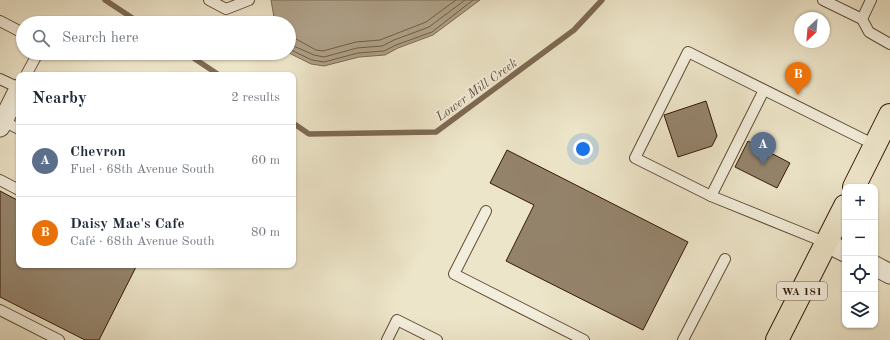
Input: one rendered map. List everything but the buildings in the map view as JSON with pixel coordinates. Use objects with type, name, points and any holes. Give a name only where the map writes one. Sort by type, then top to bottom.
[{"type":"main road","points":[[856,184],[890,115]]},
{"type":"main road","name":"WA 181","points":[[778,340],[836,247],[842,220]]},
{"type":"street","points":[[7,126],[16,98]]},
{"type":"street","points":[[878,268],[890,274]]},
{"type":"lane","points":[[209,0],[226,9],[249,0]]},
{"type":"lane","points":[[823,0],[862,19],[869,32],[890,44]]},
{"type":"lane","points":[[862,19],[871,0]]},
{"type":"lane","points":[[0,21],[16,29]]},
{"type":"lane","points":[[836,247],[711,196],[635,158],[688,52],[875,146]]},
{"type":"lane","points":[[28,72],[34,60]]},
{"type":"lane","points":[[0,79],[16,87]]},
{"type":"lane","points":[[711,196],[764,90]]},
{"type":"lane","points":[[0,180],[16,188]]},
{"type":"lane","points":[[486,211],[454,274],[584,340]]},
{"type":"lane","points":[[684,340],[725,259]]},
{"type":"lane","points":[[0,310],[59,340]]},
{"type":"lane","points":[[387,340],[398,320],[437,340]]},
{"type":"water","points":[[271,0],[480,0],[433,35],[398,48],[385,55],[359,57],[324,66],[311,64],[296,56],[296,16],[274,16]]},
{"type":"waterway","name":"Lower Mill Creek","points":[[105,0],[129,16]]},
{"type":"waterway","name":"Lower Mill Creek","points":[[296,125],[309,134],[436,132],[574,30],[602,0]]},
{"type":"waterway","name":"Lower Mill Creek","points":[[196,60],[214,72]]},
{"type":"place","name":"Daisy Mae's Cafe","points":[[798,95]]},
{"type":"place","name":"Chevron","points":[[763,165]]}]
